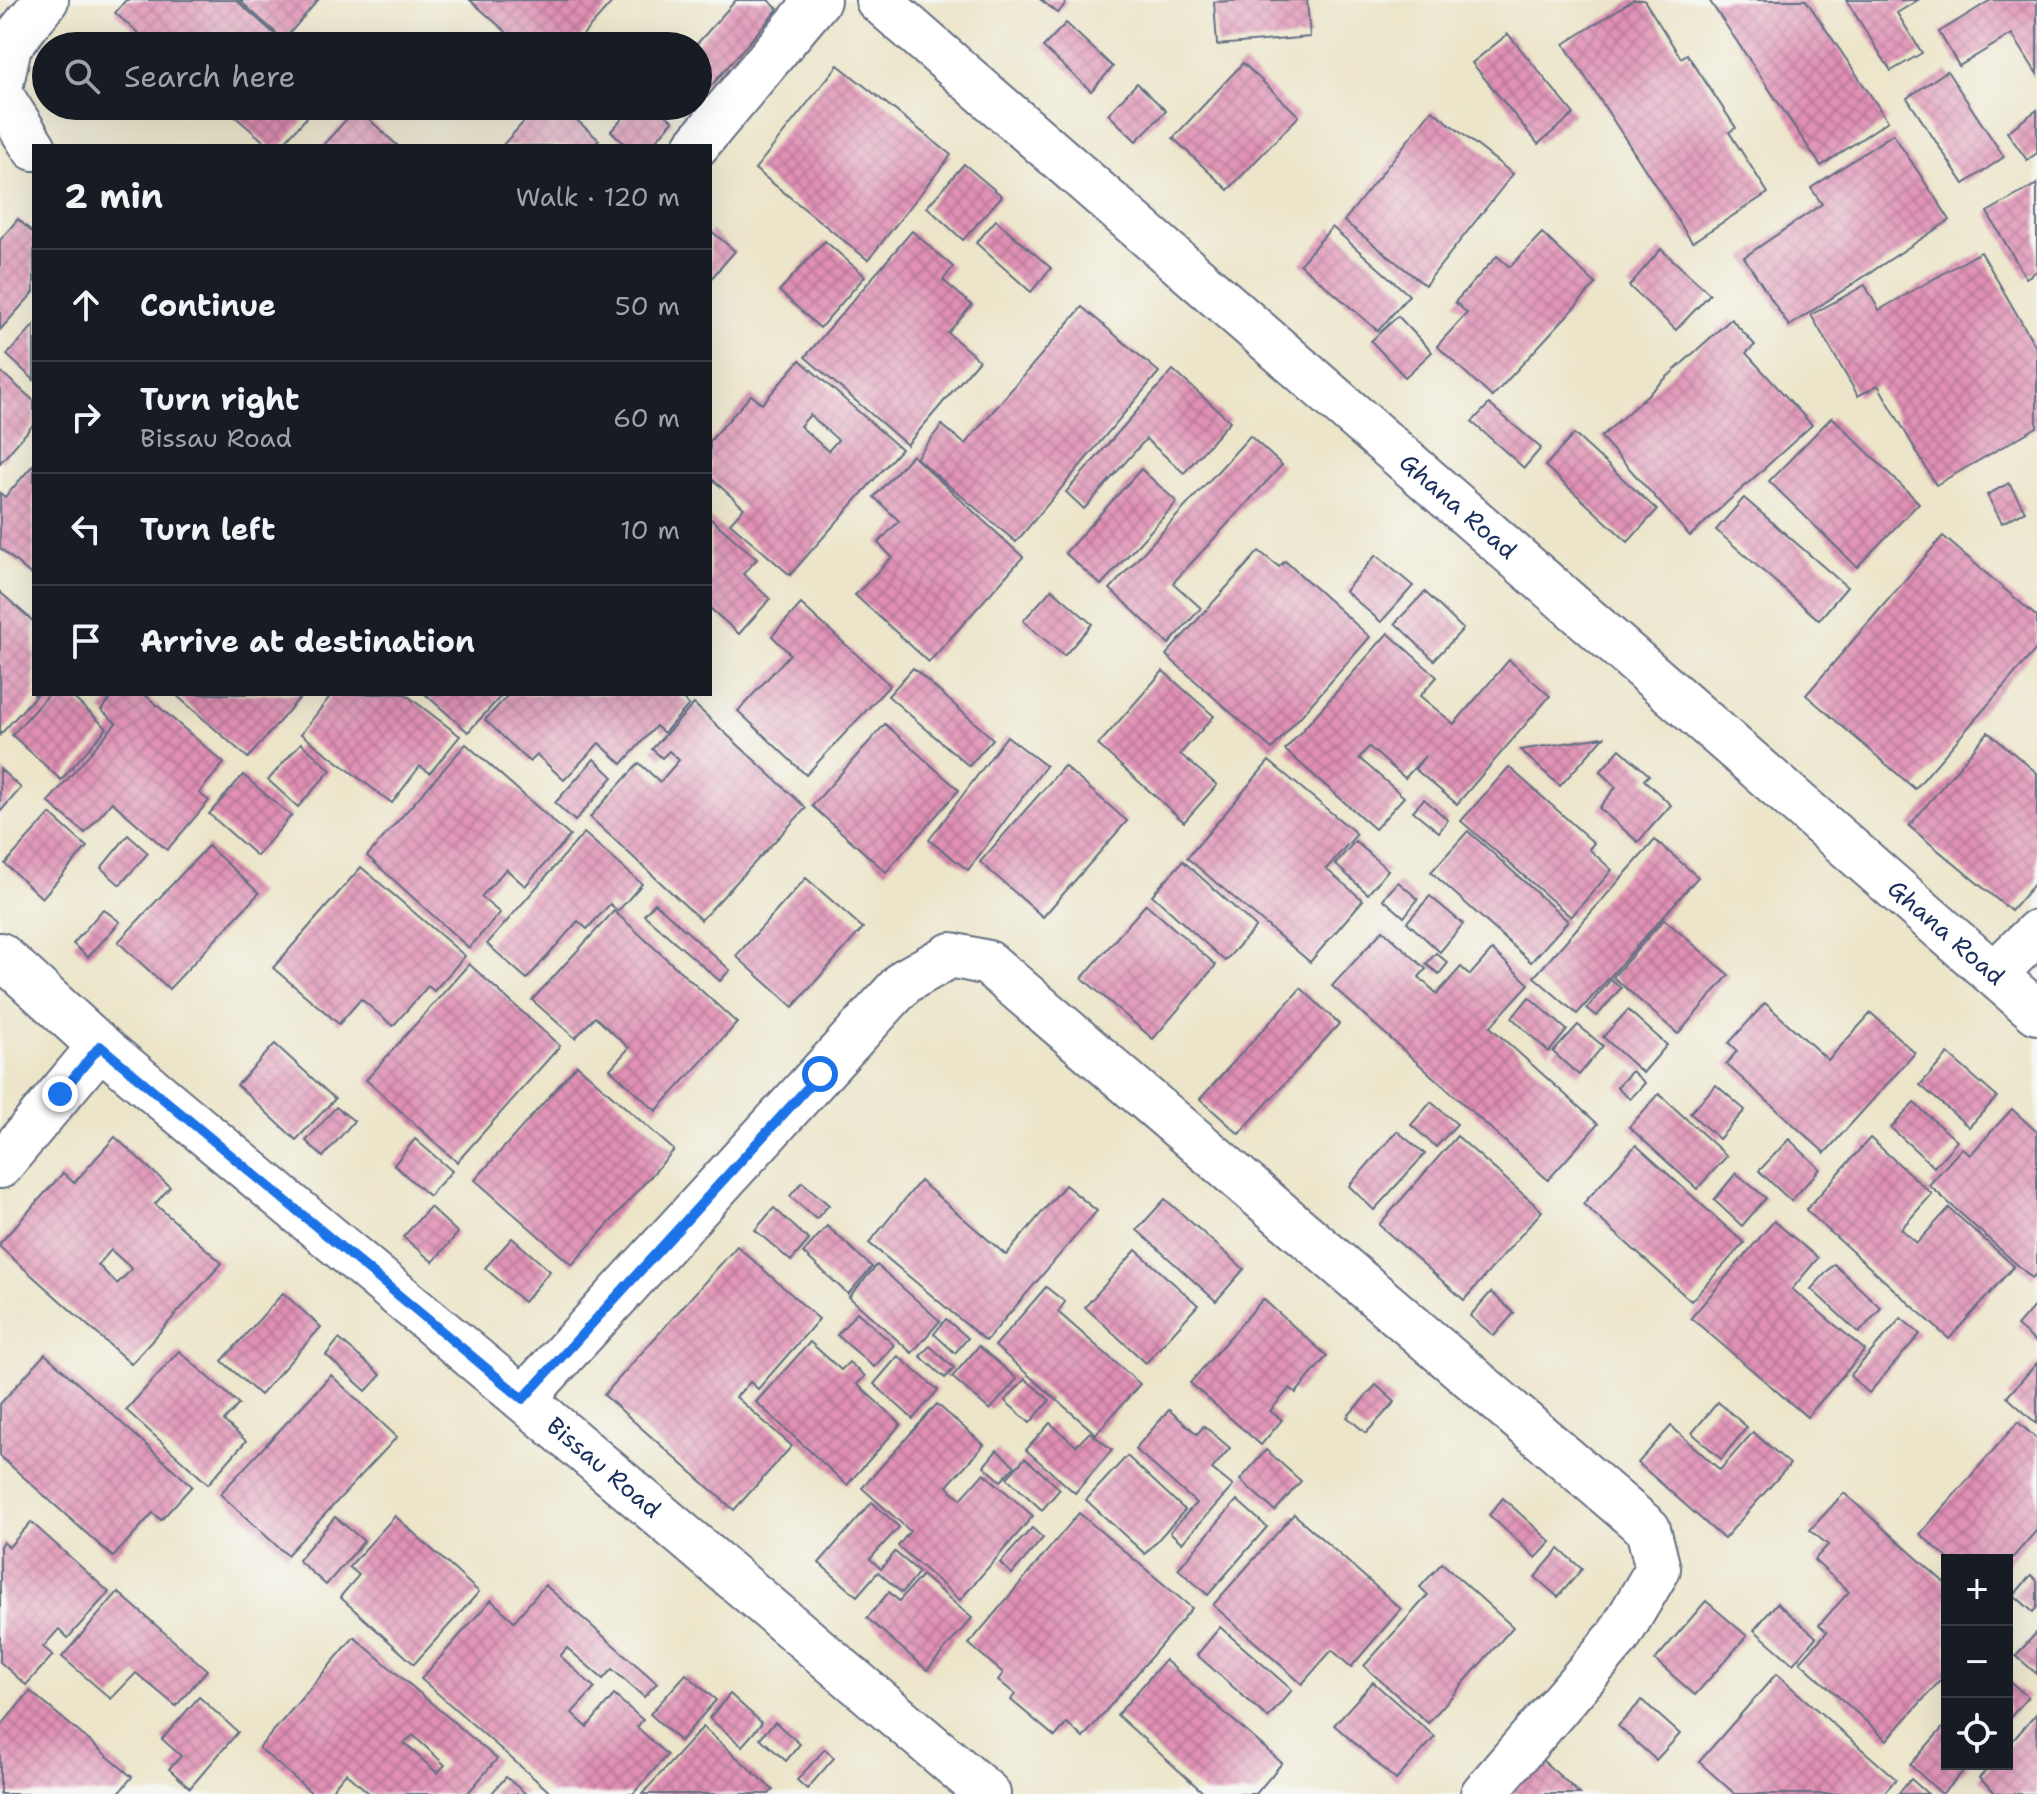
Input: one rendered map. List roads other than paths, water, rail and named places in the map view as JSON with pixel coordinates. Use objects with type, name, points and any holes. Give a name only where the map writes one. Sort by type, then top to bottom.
[{"type":"street","points":[[32,145],[0,91],[9,46],[46,0]]},
{"type":"street","points":[[698,144],[818,0]]},
{"type":"street","name":"Ghana Road","points":[[878,0],[2037,1012]]},
{"type":"street","points":[[1994,974],[2037,932]]},
{"type":"street","name":"Bissau Road","points":[[0,955],[100,1046],[523,1399],[988,1794]]},
{"type":"street","points":[[523,1399],[905,981],[951,955],[988,963],[1648,1529],[1658,1569],[1618,1637],[1483,1794]]},
{"type":"street","points":[[0,1166],[100,1046]]}]
